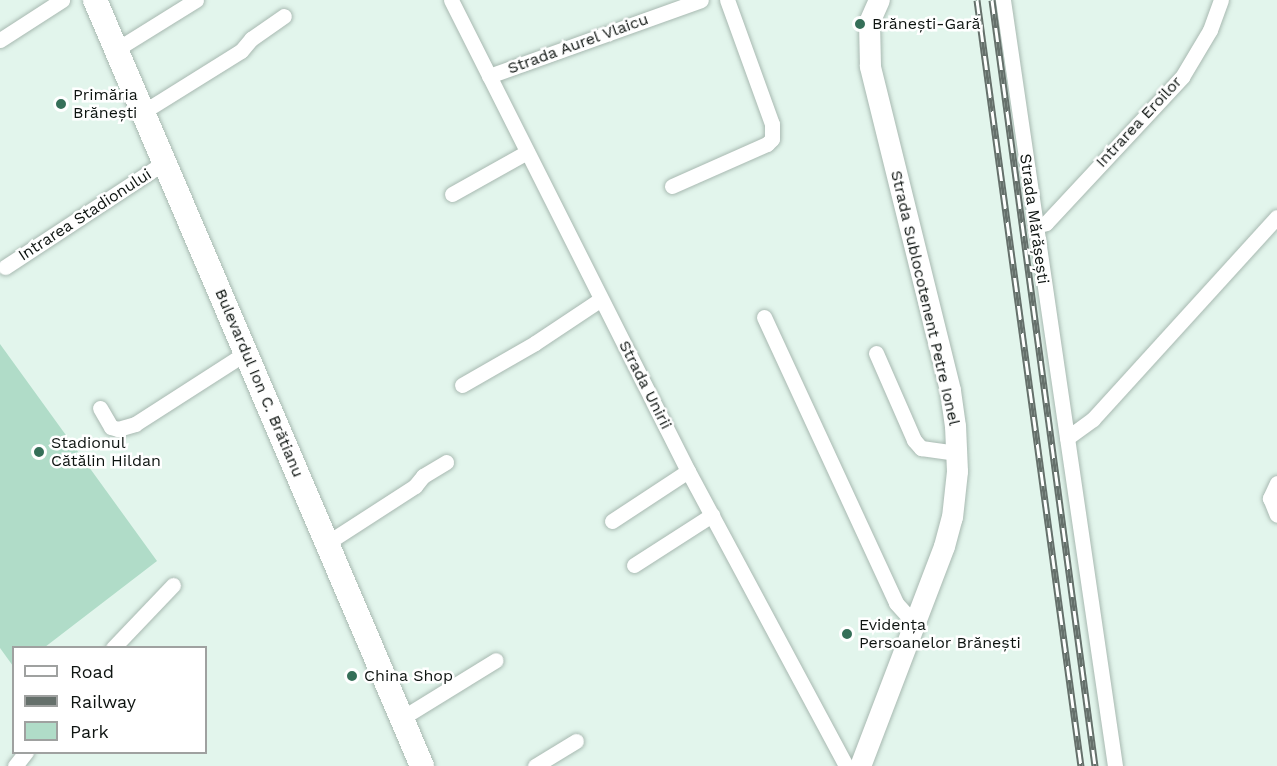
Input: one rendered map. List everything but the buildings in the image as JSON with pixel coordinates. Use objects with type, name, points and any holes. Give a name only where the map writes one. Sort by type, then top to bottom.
[{"type":"main road","name":"Bulevardul Ion C. Brătianu","points":[[95,0],[422,766]]},
{"type":"main road","name":"Strada Sublocotenent Petre Ionel","points":[[860,766],[936,571],[951,517],[957,453],[950,390],[870,66],[868,28],[876,2]]},
{"type":"street","points":[[0,40],[62,0]]},
{"type":"street","points":[[117,49],[196,0]]},
{"type":"street","name":"Strada Unirii","points":[[451,0],[688,471],[846,766]]},
{"type":"street","name":"Strada Aurel Vlaicu","points":[[489,76],[701,0]]},
{"type":"street","points":[[672,186],[767,144],[772,139],[772,124],[727,0]]},
{"type":"street","name":"Strada Mărășești","points":[[1003,0],[1115,766]]},
{"type":"street","name":"Intrarea Eroilor","points":[[1035,226],[1046,224],[1182,77],[1210,30],[1221,0]]},
{"type":"street","points":[[143,112],[240,51],[251,39],[284,16]]},
{"type":"street","points":[[452,194],[527,152]]},
{"type":"street","name":"Intrarea Stadionului","points":[[5,267],[165,162]]},
{"type":"street","points":[[1068,438],[1093,420],[1277,217]]},
{"type":"street","points":[[462,385],[535,343],[601,299]]},
{"type":"street","points":[[764,317],[896,603],[915,624]]},
{"type":"street","points":[[100,408],[111,427],[118,429],[135,424],[246,352]]},
{"type":"street","points":[[876,352],[914,440],[921,448],[957,453]]},
{"type":"street","points":[[327,543],[415,486],[423,476],[446,462]]},
{"type":"street","points":[[612,521],[688,471]]},
{"type":"street","points":[[1277,483],[1270,498],[1277,514]]},
{"type":"street","points":[[634,565],[712,515]]},
{"type":"street","points":[[115,646],[173,585]]},
{"type":"street","points":[[402,718],[496,660]]},
{"type":"street","points":[[535,766],[576,741]]},
{"type":"street","points":[[15,766],[25,754]]},
{"type":"green space","name":"Stadionul Cătălin Hildan","points":[[0,344],[157,561],[46,646],[12,646],[12,665],[0,648]]},
{"type":"railway","points":[[977,0],[1081,766]]},
{"type":"railway","points":[[992,0],[1095,766]]},
{"type":"place","name":"Brănești-Gară","points":[[860,24]]},
{"type":"place","name":"Primăria Brănești","points":[[61,104]]},
{"type":"place","name":"Stadionul Cătălin Hildan","points":[[39,452]]},
{"type":"place","name":"Evidența Persoanelor Brănești","points":[[847,634]]},
{"type":"place","name":"China Shop","points":[[352,676]]}]
